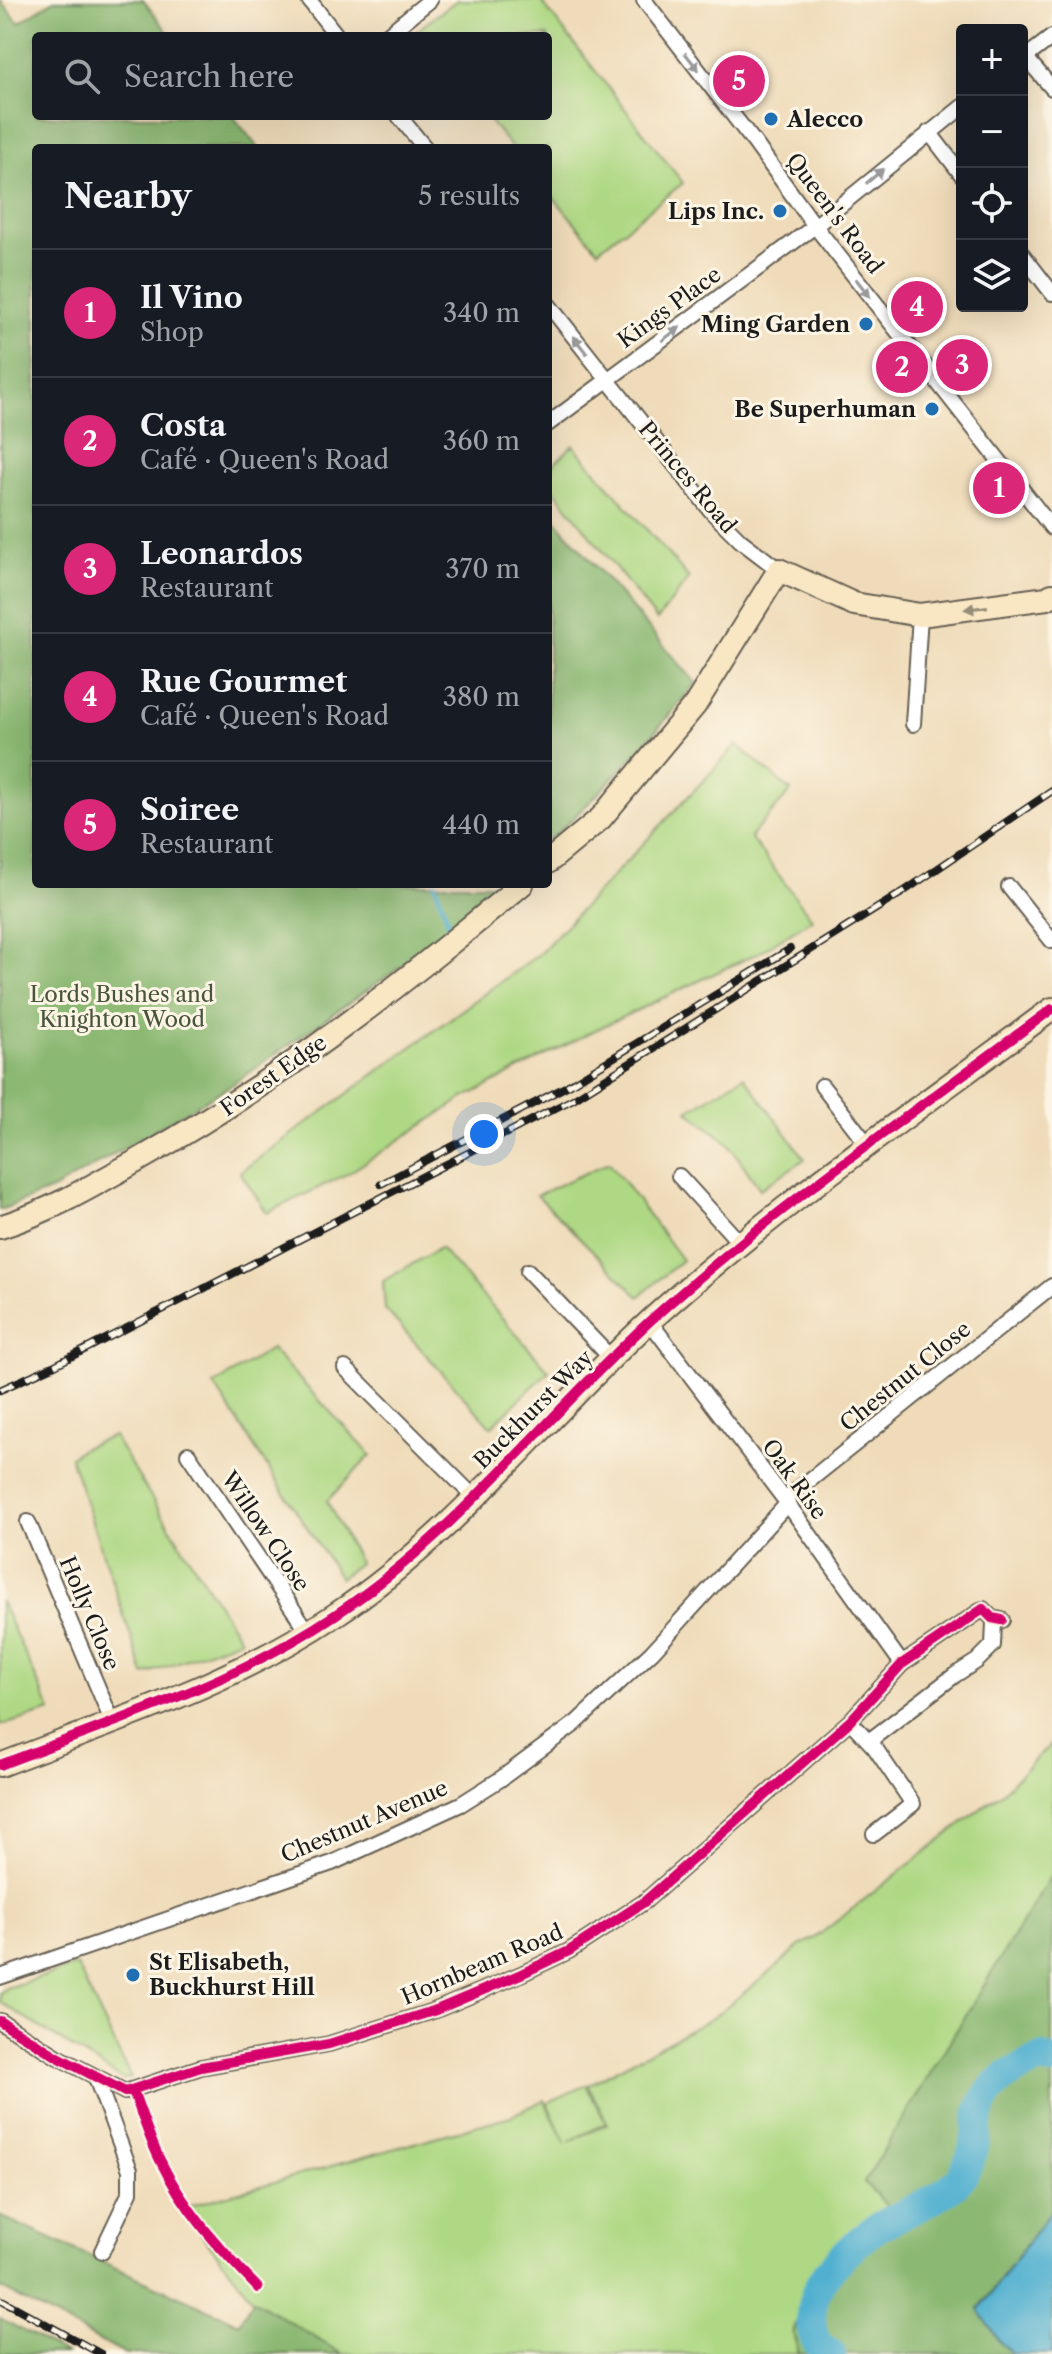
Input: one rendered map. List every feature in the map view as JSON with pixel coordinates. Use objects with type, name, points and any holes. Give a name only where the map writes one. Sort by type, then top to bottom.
[{"type":"street","points":[[309,0],[333,32]]},
{"type":"street","points":[[391,32],[430,0]]},
{"type":"street","name":"Queen's Road","points":[[644,0],[815,226],[1052,528]]},
{"type":"street","points":[[1028,56],[1052,37]]},
{"type":"street","points":[[1028,63],[1052,88]]},
{"type":"street","name":"Kings Place","points":[[552,421],[815,226],[956,112]]},
{"type":"street","points":[[402,120],[422,144]]},
{"type":"street","points":[[929,132],[957,168]]},
{"type":"street","points":[[1028,262],[1052,293]]},
{"type":"street","name":"Princes Road","points":[[552,309],[712,512],[741,541],[779,570],[854,604],[920,615],[1052,595]]},
{"type":"street","points":[[552,859],[601,818],[695,705],[779,570]]},
{"type":"street","points":[[913,724],[920,615]]},
{"type":"street","points":[[1009,887],[1052,941]]},
{"type":"street","name":"Forest Edge","points":[[0,1227],[29,1218],[91,1187],[189,1132],[283,1072],[441,952],[517,888]]},
{"type":"street","name":"Buckhurst Way","points":[[0,1765],[239,1672],[309,1633],[363,1596],[474,1497],[611,1358],[740,1243],[1052,1009]]},
{"type":"street","points":[[822,1086],[868,1145]]},
{"type":"street","points":[[679,1176],[740,1243]]},
{"type":"street","points":[[528,1271],[611,1358]]},
{"type":"street","name":"Chestnut Close","points":[[786,1502],[1052,1286]]},
{"type":"street","name":"Oak Rise","points":[[650,1322],[786,1502],[902,1664]]},
{"type":"street","points":[[345,1368],[474,1497]]},
{"type":"street","name":"Willow Close","points":[[188,1454],[309,1633]]},
{"type":"street","name":"Chestnut Avenue","points":[[0,1977],[332,1863],[461,1804],[576,1723],[652,1652],[786,1502]]},
{"type":"street","name":"Holly Close","points":[[28,1522],[112,1721]]},
{"type":"street","name":"Hornbeam Road","points":[[0,2021],[125,2092],[201,2067],[329,2044],[436,2010],[569,1951],[644,1902],[850,1721],[902,1664],[983,1609],[997,1619],[994,1622],[993,1645],[977,1661],[869,1741]]},
{"type":"street","points":[[850,1721],[869,1741],[913,1804],[874,1834]]},
{"type":"street","points":[[96,2078],[130,2170],[130,2192],[102,2251]]},
{"type":"green space","name":"Lords Bushes and Knighton Wood","points":[[0,0],[19,23],[54,0],[143,0],[168,32],[32,32],[32,120],[236,120],[255,144],[32,144],[32,888],[494,888],[420,953],[233,1084],[54,1189],[0,1210]]},
{"type":"green space","points":[[457,0],[540,0],[683,183],[598,250],[552,196],[552,144],[509,144],[488,120],[552,120],[552,32],[415,32]]},
{"type":"green space","points":[[573,445],[689,578],[657,620],[552,487],[552,466]]},
{"type":"green space","points":[[552,516],[696,683],[588,804],[552,837]]},
{"type":"green space","points":[[737,745],[791,791],[750,837],[812,919],[758,953],[593,1031],[464,1098],[349,1173],[267,1213],[240,1172],[539,954]]},
{"type":"green space","points":[[744,1076],[805,1159],[760,1189],[728,1143],[688,1111]]},
{"type":"green space","points":[[609,1162],[682,1260],[639,1297],[537,1195]]},
{"type":"green space","points":[[440,1248],[549,1371],[491,1427],[385,1309],[383,1281]]},
{"type":"green space","points":[[271,1349],[371,1455],[327,1501],[359,1563],[340,1578],[214,1385]]},
{"type":"green space","points":[[113,1436],[240,1639],[144,1675],[70,1457]]},
{"type":"green space","points":[[0,1600],[51,1711],[0,1726]]},
{"type":"green space","points":[[1052,1743],[1052,1874],[865,2182],[890,2208],[808,2288],[793,2333],[799,2354],[342,2354],[253,2300],[181,2208],[511,2116],[544,2100],[566,2144],[547,2103],[586,2085],[606,2123],[570,2141],[608,2124],[588,2085],[712,2018],[800,1946],[815,1938],[1002,1792]]},
{"type":"green space","points":[[1052,1874],[1052,2209],[979,2309],[999,2341],[1013,2354],[799,2354],[793,2333],[808,2288],[890,2209],[864,2182]]},
{"type":"green space","points":[[77,1966],[131,2078],[122,2079],[0,2002],[0,1993],[6,1988]]},
{"type":"green space","points":[[0,2216],[239,2323],[253,2300],[342,2354],[124,2354],[0,2288]]},
{"type":"green space","points":[[0,2318],[65,2354],[0,2354]]},
{"type":"water","points":[[1052,2209],[1052,2354],[1013,2354],[999,2341],[979,2310]]},
{"type":"waterway","points":[[436,888],[452,932]]},
{"type":"waterway","points":[[831,2354],[816,2340],[811,2320],[815,2295],[827,2274],[868,2234],[931,2200],[959,2180],[972,2153],[980,2112],[990,2092],[1023,2067],[1042,2058],[1052,2062]]},
{"type":"railway","points":[[0,1390],[53,1366],[573,1099],[903,892],[1052,791]]},
{"type":"railway","points":[[381,1184],[567,1086],[790,949]]},
{"type":"railway","points":[[0,2299],[101,2354]]},
{"type":"cycle path","points":[[0,1765],[214,1681],[335,1615],[421,1549],[461,1512],[613,1356],[700,1277],[848,1160],[1052,1009]]},
{"type":"cycle path","points":[[0,2021],[58,2057],[125,2092],[201,2067],[329,2044],[436,2010],[569,1951],[644,1902],[850,1721],[902,1664],[983,1609],[992,1618],[1002,1620]]},
{"type":"cycle path","points":[[133,2091],[156,2152],[180,2196],[217,2244],[258,2288]]},
{"type":"place","name":"Soiree","points":[[739,81]]},
{"type":"place","name":"Alecco","points":[[771,119]]},
{"type":"place","name":"Lips Inc.","points":[[780,211]]},
{"type":"place","name":"Rue Gourmet","points":[[917,307]]},
{"type":"place","name":"Ming Garden","points":[[866,324]]},
{"type":"place","name":"Leonardos","points":[[962,365]]},
{"type":"place","name":"Costa","points":[[902,367]]},
{"type":"place","name":"Be Superhuman","points":[[932,409]]},
{"type":"place","name":"Il Vino","points":[[999,488]]},
{"type":"place","name":"St Elisabeth, Buckhurst Hill","points":[[133,1975]]}]
